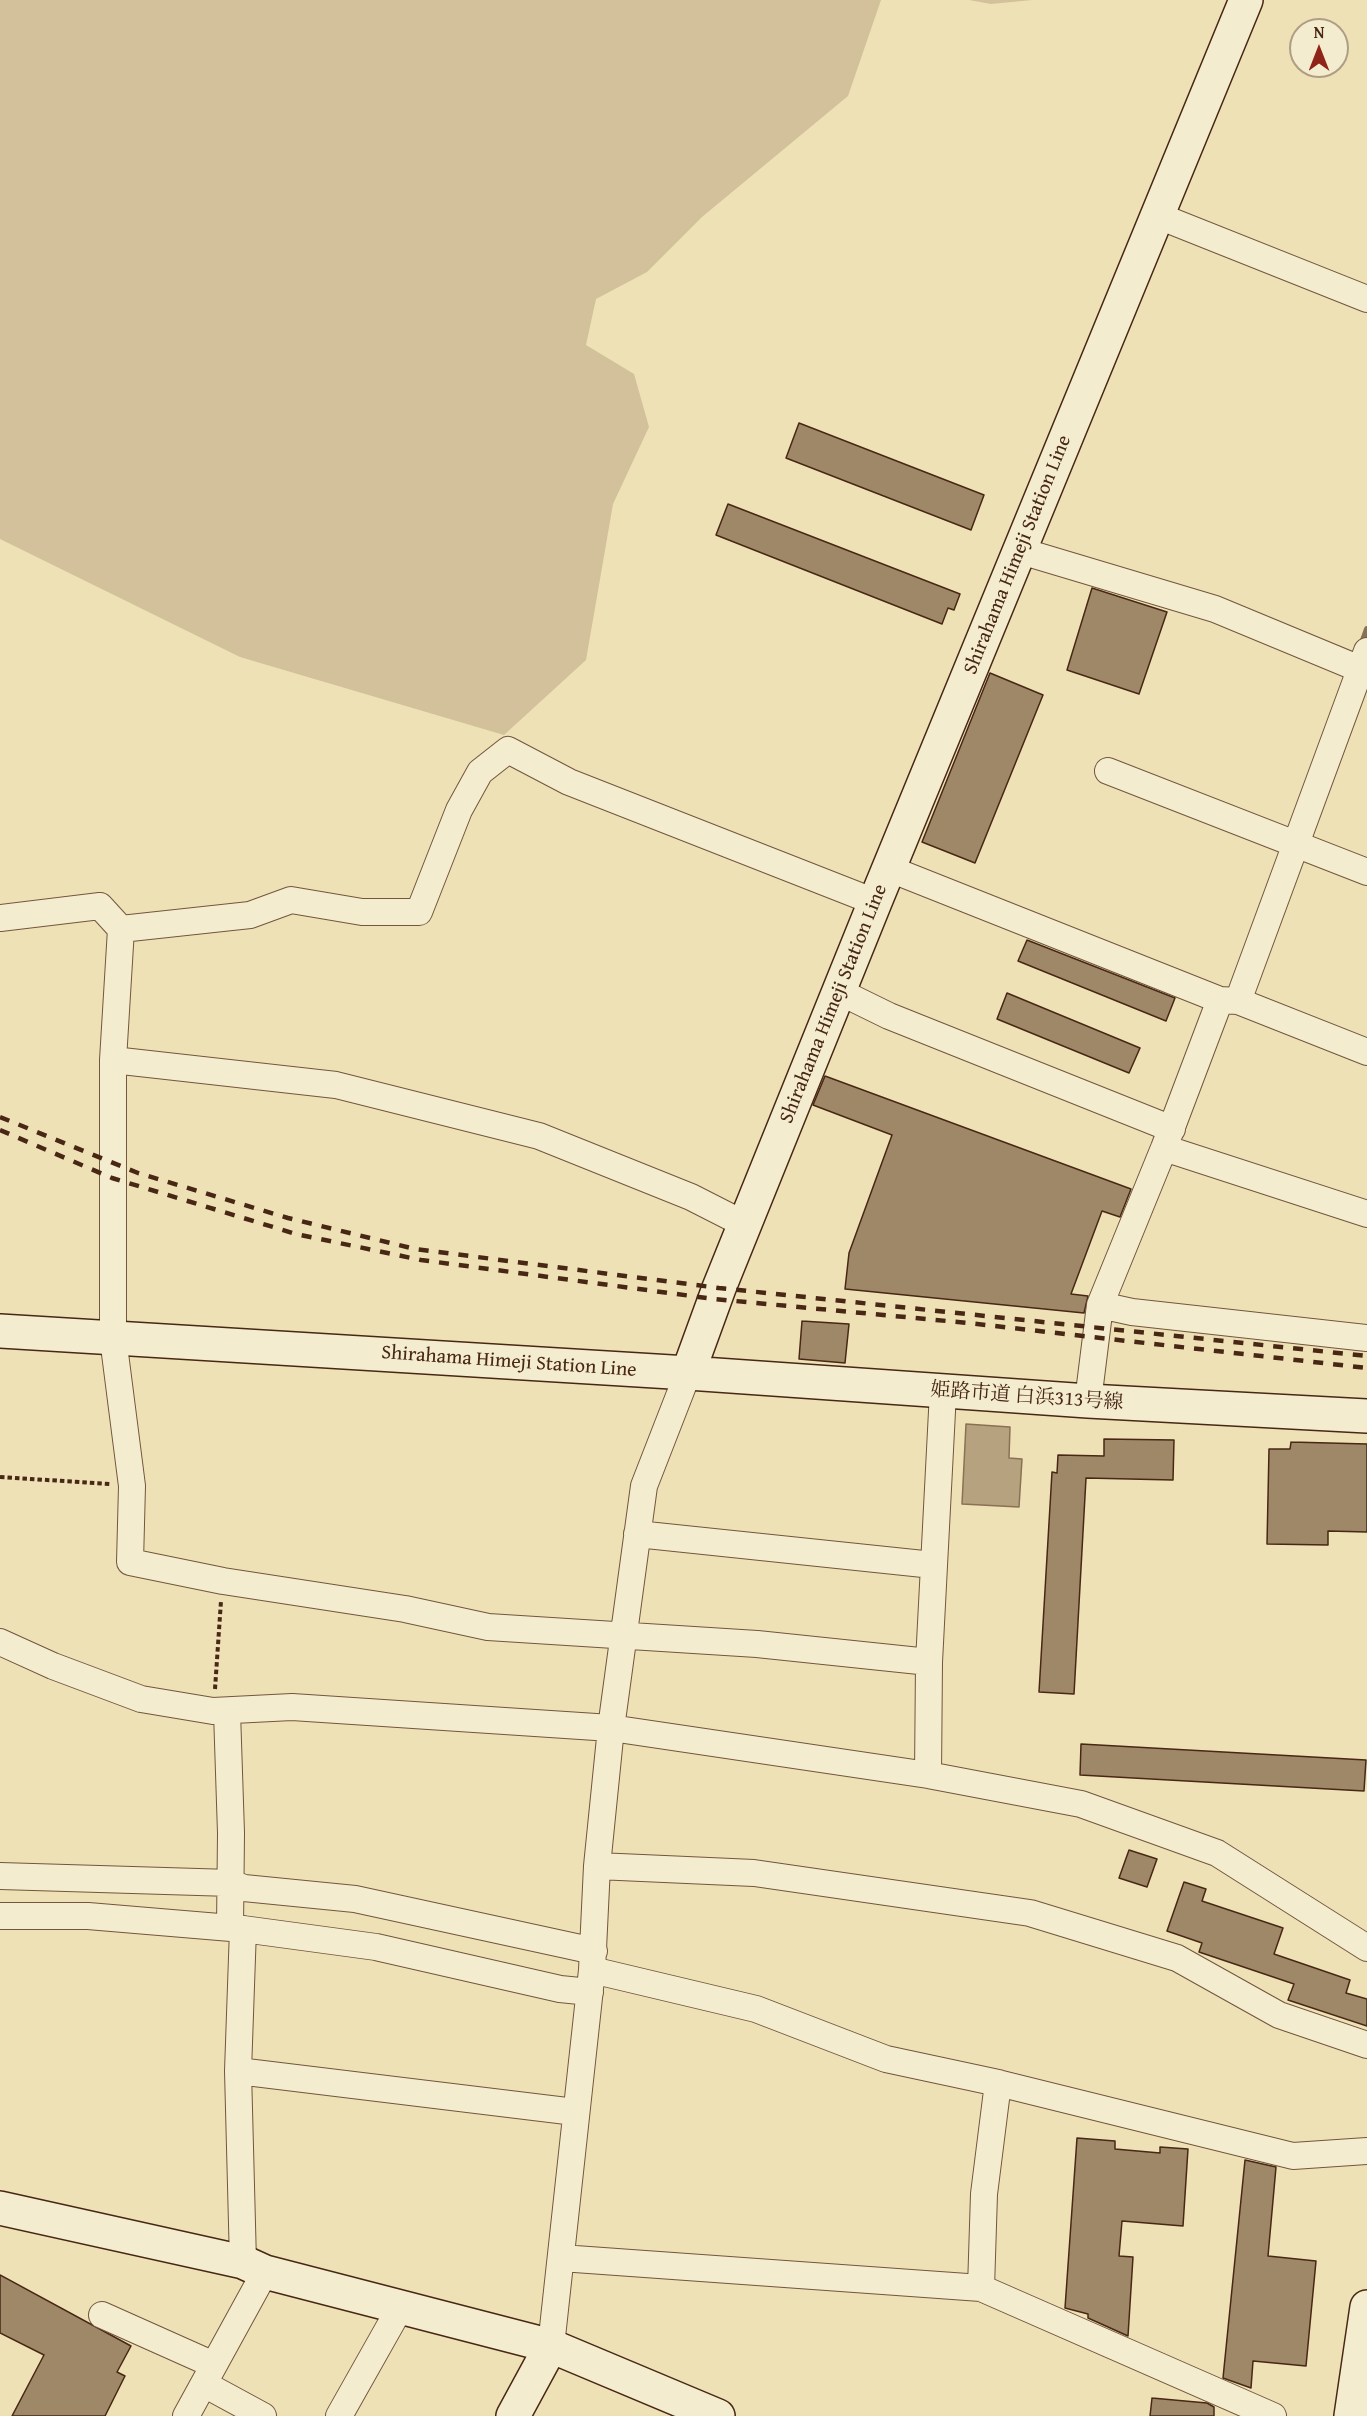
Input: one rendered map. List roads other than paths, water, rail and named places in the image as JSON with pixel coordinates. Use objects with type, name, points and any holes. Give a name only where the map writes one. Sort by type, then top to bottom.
[{"type":"main road","name":"Shirahama Himeji Station Line","points":[[0,1331],[688,1373],[744,1224],[840,992],[874,902],[890,869],[1246,0]]},
{"type":"main road","name":"姫路市道 白浜313号線","points":[[688,1373],[942,1392],[1367,1416]]},
{"type":"main road","points":[[0,2208],[254,2267],[551,2346],[718,2416]]},
{"type":"main road","points":[[1351,2416],[1363,2366],[1367,2307]]},
{"type":"main road","points":[[513,2416],[551,2346]]},
{"type":"street","points":[[1156,215],[1367,299]]},
{"type":"street","points":[[1021,551],[1215,609],[1365,664],[1297,843],[1168,1139],[1100,1305],[1088,1401]]},
{"type":"street","points":[[121,929],[250,915],[291,900],[362,912],[419,912],[459,810],[480,772],[508,750],[569,782],[874,902]]},
{"type":"street","points":[[1108,771],[1367,872]]},
{"type":"street","points":[[890,869],[1229,1001],[1367,1052]]},
{"type":"street","points":[[0,918],[100,906],[121,929],[113,1060],[113,1338],[132,1486],[130,1562],[223,1581],[405,1609],[488,1627],[757,1644],[929,1662]]},
{"type":"street","points":[[840,992],[889,1016],[1168,1139],[1367,1214]]},
{"type":"street","points":[[113,1060],[336,1085],[539,1136],[691,1197],[744,1224]]},
{"type":"street","points":[[1100,1305],[1132,1312],[1367,1338]]},
{"type":"street","points":[[551,2346],[592,1971],[597,1866],[611,1728],[637,1534],[644,1486],[688,1373]]},
{"type":"street","points":[[928,1775],[929,1662],[942,1392]]},
{"type":"street","points":[[637,1534],[933,1565]]},
{"type":"street","points":[[0,1642],[53,1666],[141,1699],[220,1711],[292,1707],[611,1728],[928,1775],[1081,1804],[1217,1852],[1367,1948]]},
{"type":"street","points":[[186,2416],[209,2375],[254,2267],[238,2071],[237,1929],[231,1883],[220,1711]]},
{"type":"street","points":[[597,1866],[754,1874],[1030,1912],[1177,1958],[1279,2015],[1367,2045]]},
{"type":"street","points":[[0,1876],[231,1883],[244,1888],[355,1899],[592,1971],[756,2009],[886,2059],[998,2083],[1293,2156],[1367,2151]]},
{"type":"street","points":[[0,1916],[88,1916],[237,1929],[376,1947],[560,1989],[592,1971]]},
{"type":"street","points":[[238,2071],[575,2112]]},
{"type":"street","points":[[981,2288],[984,2194],[998,2083]]},
{"type":"street","points":[[561,2258],[981,2288],[1273,2416]]},
{"type":"street","points":[[339,2416],[401,2306]]},
{"type":"street","points":[[102,2315],[209,2375],[263,2416]]},
{"type":"waterway","points":[[1361,646],[1367,629]]},
{"type":"railway","points":[[0,1117],[138,1173],[288,1218],[415,1249],[719,1288],[1367,1356]]},
{"type":"railway","points":[[0,1130],[112,1178],[296,1234],[421,1260],[714,1299],[968,1323],[1367,1368]]}]
